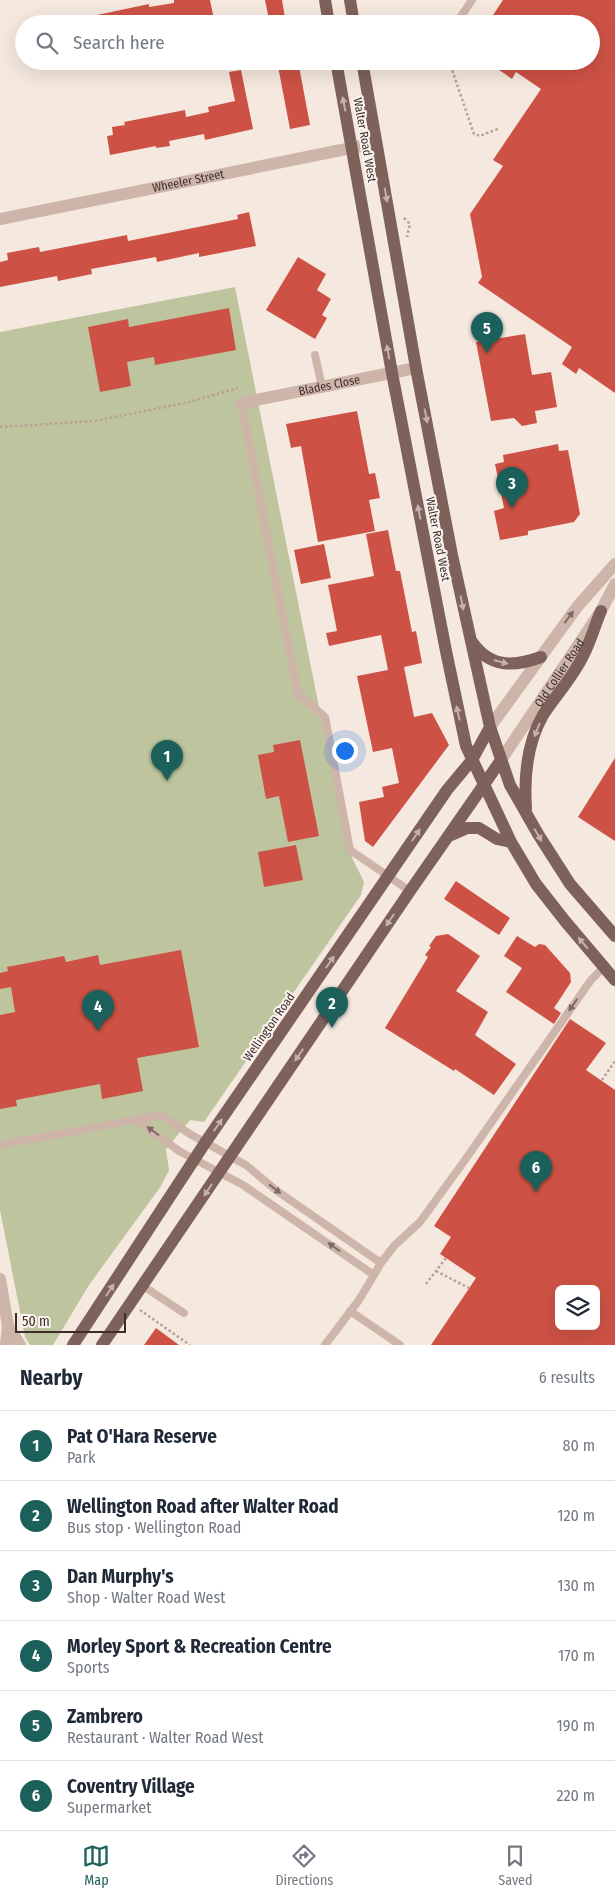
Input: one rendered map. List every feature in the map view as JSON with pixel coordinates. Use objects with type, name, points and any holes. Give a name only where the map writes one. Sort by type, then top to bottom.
[{"type":"main road","points":[[324,0],[327,15]]},
{"type":"main road","points":[[350,0],[352,15]]},
{"type":"main road","name":"Walter Road West","points":[[338,70],[392,373],[459,717],[472,760],[511,842],[536,884],[615,980]]},
{"type":"main road","name":"Walter Road West","points":[[364,70],[416,368],[469,637],[490,727],[510,785],[554,861],[570,884],[615,936]]},
{"type":"main road","points":[[526,814],[524,788],[537,729],[543,716],[584,655],[601,610]]},
{"type":"main road","points":[[469,637],[478,651],[491,659],[508,664],[523,663],[541,657]]},
{"type":"main road","name":"Wellington Road","points":[[73,1345],[205,1143],[447,790],[472,760],[490,727]]},
{"type":"main road","points":[[102,1345],[500,760]]},
{"type":"main road","points":[[447,837],[467,828],[479,828],[497,839],[511,842]]},
{"type":"street","name":"Wheeler Street","points":[[0,219],[376,143]]},
{"type":"street","name":"Blades Close","points":[[241,403],[416,368]]},
{"type":"street","name":"Old Collier Road","points":[[490,727],[577,607],[615,564]]},
{"type":"street","name":"Old Collier Road","points":[[500,760],[601,610],[615,584]]},
{"type":"street","points":[[0,1279],[8,1326],[6,1345]]},
{"type":"street","points":[[8,1326],[20,1345]]},
{"type":"lane","points":[[462,15],[472,0]]},
{"type":"lane","points":[[315,355],[322,387]]},
{"type":"lane","points":[[241,403],[298,694],[325,717],[350,850],[410,891]]},
{"type":"lane","points":[[325,1345],[359,1300],[374,1274],[394,1246],[420,1222],[591,980],[604,968]]},
{"type":"lane","points":[[0,1145],[138,1120],[161,1114],[205,1143],[246,1166],[277,1191],[381,1264]]},
{"type":"lane","points":[[138,1120],[179,1151],[243,1184],[374,1274]]},
{"type":"lane","points":[[143,1286],[184,1313]]},
{"type":"lane","points":[[350,1311],[400,1345]]},
{"type":"path","points":[[452,70],[474,134],[480,136],[500,128]]},
{"type":"path","points":[[0,427],[96,421],[189,402],[238,388]]},
{"type":"path","points":[[602,1080],[615,1061]]},
{"type":"path","points":[[426,1284],[446,1258]]},
{"type":"path","points":[[436,1271],[469,1288]]},
{"type":"path","points":[[130,1304],[190,1345]]},
{"type":"green space","points":[[235,287],[347,847],[364,882],[361,895],[204,1122],[190,1120],[166,1149],[169,1170],[161,1186],[89,1285],[53,1345],[30,1345],[25,1337],[0,1210],[0,332]]},
{"type":"building","points":[[174,0],[210,0],[213,15],[97,15],[149,4],[149,7],[174,3]]},
{"type":"building","points":[[265,0],[282,0],[284,15],[268,15]]},
{"type":"building","points":[[503,0],[615,0],[615,393],[579,368],[576,374],[562,364],[572,347],[478,283],[482,277],[470,214],[503,166],[493,160],[541,89],[516,72],[512,79],[499,70],[600,70],[600,15],[493,15]]},
{"type":"building","points":[[241,70],[253,129],[205,140],[204,134],[169,141],[170,146],[156,148],[156,146],[110,155],[107,136],[113,135],[112,127],[125,125],[124,122],[185,110],[186,117],[209,112],[208,107],[235,101],[229,72]]},
{"type":"building","points":[[279,70],[300,70],[310,125],[290,129]]},
{"type":"building","points":[[249,212],[256,246],[199,257],[199,253],[157,262],[156,257],[91,269],[92,274],[58,281],[57,276],[0,287],[0,262],[8,260],[7,253],[39,247],[40,252],[127,235],[128,241],[238,219],[237,215]]},
{"type":"building","points":[[298,257],[326,274],[317,290],[331,299],[322,315],[327,318],[315,339],[266,310]]},
{"type":"building","points":[[229,308],[236,350],[155,365],[154,357],[127,362],[131,386],[100,392],[88,327],[128,319],[129,327]]},
{"type":"building","points":[[525,334],[532,375],[551,372],[557,407],[535,411],[537,423],[522,426],[514,418],[491,421],[476,342]]},
{"type":"building","points":[[357,411],[369,474],[375,473],[380,498],[369,500],[375,531],[318,542],[301,446],[291,448],[286,424]]},
{"type":"building","points":[[558,444],[559,451],[568,450],[580,514],[574,522],[528,531],[528,535],[500,540],[494,511],[504,508],[495,464],[504,462],[503,455]]},
{"type":"building","points":[[388,530],[396,571],[400,571],[412,632],[416,631],[422,663],[404,667],[414,717],[432,713],[449,745],[373,847],[365,841],[359,802],[384,797],[382,787],[399,783],[392,748],[373,752],[357,676],[388,670],[381,635],[329,646],[326,633],[337,631],[328,585],[374,576],[366,534]]},
{"type":"building","points":[[324,544],[331,578],[301,584],[294,550]]},
{"type":"building","points":[[300,740],[319,836],[288,842],[279,796],[266,799],[258,755],[274,752],[273,745]]},
{"type":"building","points":[[615,758],[615,841],[578,817]]},
{"type":"building","points":[[296,845],[303,880],[264,887],[258,852]]},
{"type":"building","points":[[456,881],[510,918],[499,935],[444,899]]},
{"type":"building","points":[[448,934],[480,956],[456,991],[488,1012],[475,1035],[516,1064],[494,1095],[455,1069],[454,1071],[385,1028],[428,957],[425,955],[431,947],[429,946],[436,936]]},
{"type":"building","points":[[517,936],[535,947],[539,944],[545,945],[570,973],[571,982],[554,1008],[561,1013],[554,1024],[506,992],[522,968],[504,956]]},
{"type":"building","points":[[181,950],[199,1047],[137,1058],[143,1091],[102,1099],[100,1084],[16,1100],[17,1106],[0,1109],[0,1015],[15,1012],[11,987],[0,989],[0,973],[8,971],[7,967],[64,956],[66,962],[98,955],[100,965]]},
{"type":"building","points":[[570,1019],[606,1043],[586,1070],[615,1090],[615,1345],[431,1345],[476,1278],[440,1254],[451,1237],[434,1226]]},
{"type":"building","points":[[156,1328],[179,1345],[144,1345]]},
{"type":"place","name":"Zambrero","points":[[487,353]]},
{"type":"place","name":"Dan Murphy's","points":[[512,508]]},
{"type":"place","name":"Pat O'Hara Reserve","points":[[167,781]]},
{"type":"place","name":"Wellington Road after Walter Road","points":[[332,1028]]},
{"type":"place","name":"Morley Sport & Recreation Centre","points":[[98,1031]]},
{"type":"place","name":"Coventry Village","points":[[536,1192]]}]
